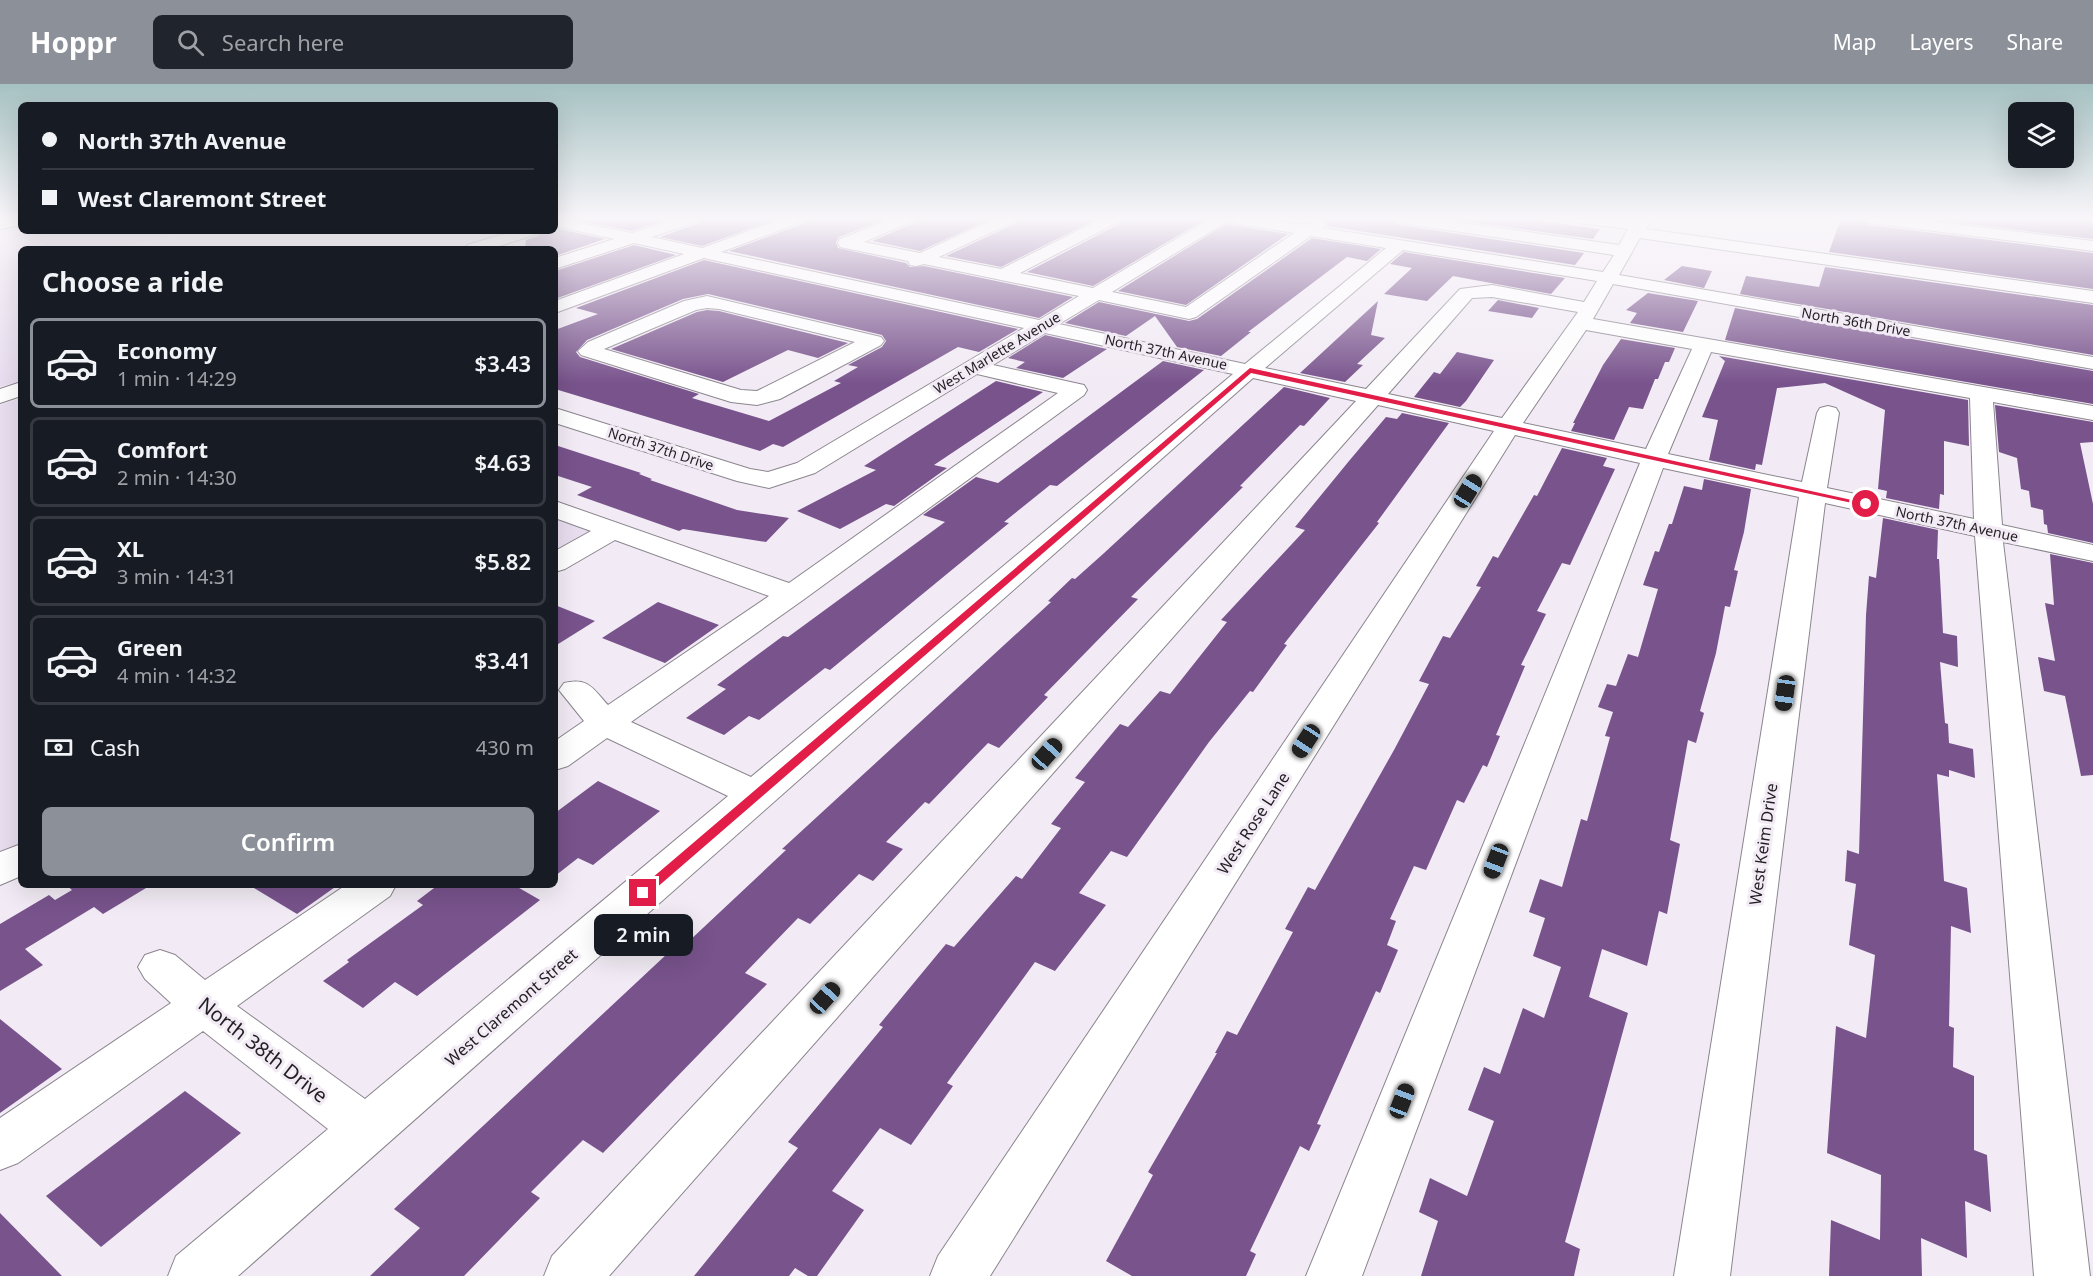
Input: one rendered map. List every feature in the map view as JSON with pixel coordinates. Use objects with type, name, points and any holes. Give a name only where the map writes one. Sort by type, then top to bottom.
[{"type":"street","points":[[558,306],[646,274]]},
{"type":"street","name":"North 37th Avenue","points":[[801,274],[2093,553]]},
{"type":"street","points":[[833,298],[887,274]]},
{"type":"street","points":[[1005,274],[1190,313],[1247,274]]},
{"type":"street","name":"West Marlette Avenue","points":[[769,480],[806,468],[1129,274]]},
{"type":"street","name":"West Claremont Street","points":[[196,1276],[1250,370],[1354,274]]},
{"type":"street","points":[[572,1276],[1467,293],[1492,291],[1567,274]]},
{"type":"street","name":"West Rose Lane","points":[[958,1276],[1609,274]]},
{"type":"street","points":[[1629,274],[1704,344],[2093,413]]},
{"type":"street","name":"North 36th Drive","points":[[1672,274],[2093,363]]},
{"type":"street","points":[[1775,274],[2093,297]]},
{"type":"street","points":[[707,302],[786,320],[874,341],[772,394],[757,398],[739,397],[588,351],[691,305],[707,302]]},
{"type":"street","points":[[759,332],[814,307]]},
{"type":"street","points":[[1334,1276],[1654,459],[1704,344]]},
{"type":"street","points":[[558,756],[792,594],[1076,390],[974,367]]},
{"type":"street","points":[[0,396],[18,390]]},
{"type":"street","points":[[1981,393],[1988,531],[2062,1276]]},
{"type":"street","name":"West Keim Drive","points":[[1702,1276],[1813,493],[1828,414]]},
{"type":"street","name":"North 37th Drive","points":[[558,416],[746,476],[769,480]]},
{"type":"street","points":[[558,510],[792,594]]},
{"type":"street","points":[[558,561],[614,530]]},
{"type":"street","points":[[576,690],[604,723],[758,795]]},
{"type":"street","points":[[0,870],[18,860]]},
{"type":"street","points":[[0,1147],[372,888]]},
{"type":"street","name":"North 38th Drive","points":[[160,967],[204,1006],[367,1130]]},
{"type":"shaded area","points":[[0,274],[18,274],[18,382],[0,387]]},
{"type":"shaded area","points":[[18,399],[18,861],[0,871],[0,405]]},
{"type":"shaded area","points":[[558,510],[613,530],[558,561]]},
{"type":"building","points":[[558,274],[625,274],[558,298]]},
{"type":"building","points":[[668,274],[766,274],[1018,329],[979,352],[958,347],[783,447],[773,444],[760,451],[558,390],[558,329],[598,314],[576,308]],"holes":[[[708,294],[882,335],[886,341],[882,347],[848,365],[858,367],[834,381],[841,383],[769,421],[692,398],[699,394],[580,357],[576,352],[587,340],[683,299]]]},
{"type":"building","points":[[834,274],[961,274],[1073,297],[1039,318]]},
{"type":"building","points":[[1035,274],[1114,274],[1093,286]]},
{"type":"building","points":[[1146,274],[1231,274],[1186,305],[1118,291]]},
{"type":"building","points":[[1261,274],[1325,274],[1248,332],[1251,332],[1221,356],[1177,347],[1155,316],[1126,336],[1065,323],[1099,302],[1189,321],[1197,319]]},
{"type":"building","points":[[1406,274],[1538,274],[1565,278],[1551,294],[1453,276],[1427,301],[1384,294]]},
{"type":"building","points":[[1672,274],[1711,274],[1704,288],[1664,280]]},
{"type":"building","points":[[1823,274],[1872,274],[2093,305],[2093,355],[1740,294],[1746,276],[1819,287]]},
{"type":"building","points":[[1983,274],[2093,274],[2093,289]]},
{"type":"building","points":[[1648,293],[1698,301],[1683,332],[1630,323],[1637,313],[1626,310]]},
{"type":"building","points":[[1498,300],[1539,308],[1532,318],[1488,311]]},
{"type":"building","points":[[1378,301],[1371,335],[1385,338],[1357,364],[1363,365],[1345,382],[1300,373]]},
{"type":"building","points":[[1735,308],[2093,371],[2093,404],[1725,340]]},
{"type":"building","points":[[707,310],[848,343],[818,358],[788,350],[723,382],[611,349],[697,312]]},
{"type":"building","points":[[1045,335],[1107,349],[1063,378],[1016,368],[1025,362],[1008,358]]},
{"type":"building","points":[[1621,339],[1675,348],[1669,362],[1665,362],[1658,379],[1655,379],[1643,409],[1629,407],[1614,440],[1571,431],[1603,365]]},
{"type":"building","points":[[1457,352],[1494,360],[1466,401],[1460,407],[1414,397],[1434,372],[1440,374]]},
{"type":"building","points":[[1719,356],[1968,400],[1969,446],[1944,441],[1944,495],[1940,494],[1939,509],[1886,498],[1887,491],[1878,489],[1885,410],[1825,383],[1777,388],[1762,465],[1756,464],[1755,470],[1709,460],[1718,420],[1702,417],[1725,361]]},
{"type":"building","points":[[1163,361],[1204,370],[1057,486],[1050,485],[1004,522],[1009,523],[830,670],[825,668],[759,720],[749,716],[724,735],[686,718],[726,689],[717,685],[783,636],[788,637],[945,522],[923,515],[976,477],[998,483]]},
{"type":"building","points":[[996,381],[1043,392],[934,465],[947,468],[894,506],[886,504],[840,529],[797,511],[876,470],[864,466]]},
{"type":"building","points":[[1284,387],[1330,398],[1304,426],[1300,425],[1240,486],[1243,487],[1131,597],[1138,599],[1044,695],[1048,697],[999,748],[988,743],[929,804],[925,802],[886,842],[903,849],[873,881],[859,874],[810,924],[798,918],[745,973],[767,984],[603,1153],[583,1140],[531,1192],[540,1198],[464,1276],[370,1276],[420,1228],[394,1209],[683,939],[688,942],[786,850],[782,849],[1051,602],[1048,601],[1072,578],[1075,579],[1103,554]]},
{"type":"building","points":[[1995,405],[2093,422],[2093,442],[2080,443],[2093,504],[2093,543],[2048,533],[2047,525],[2044,524],[2043,510],[2031,507],[2029,491],[2021,489],[2017,458],[1999,452]]},
{"type":"building","points":[[1402,413],[1449,423],[1377,522],[1379,523],[1284,644],[1287,645],[1253,692],[1250,691],[1209,742],[1127,857],[1111,851],[1079,893],[1106,905],[1055,971],[1035,962],[947,1083],[953,1086],[911,1145],[880,1128],[832,1191],[864,1210],[817,1276],[808,1276],[795,1268],[789,1276],[694,1276],[798,1148],[788,1142],[883,1027],[879,1025],[946,944],[954,947],[1016,876],[1022,879],[1061,828],[1051,824],[1085,782],[1075,778],[1120,724],[1128,727],[1160,691],[1170,694],[1227,622],[1221,620],[1305,530],[1295,527],[1349,461],[1386,417],[1397,419]]},
{"type":"building","points":[[558,446],[641,473],[639,474],[652,479],[650,480],[737,510],[789,518],[766,542],[683,529],[679,531],[577,495],[592,487],[558,476]]},
{"type":"building","points":[[1562,448],[1607,458],[1603,466],[1615,469],[1570,565],[1562,563],[1537,611],[1546,614],[1521,665],[1525,666],[1496,735],[1500,736],[1487,767],[1483,765],[1464,803],[1457,800],[1426,870],[1414,866],[1390,919],[1396,921],[1387,945],[1398,950],[1380,993],[1376,991],[1317,1124],[1321,1125],[1309,1151],[1300,1146],[1250,1251],[1256,1254],[1246,1276],[1132,1276],[1106,1261],[1153,1175],[1148,1172],[1217,1053],[1215,1053],[1227,1031],[1237,1035],[1293,932],[1285,929],[1308,887],[1315,890],[1394,750],[1429,684],[1419,681],[1443,636],[1450,638],[1481,587],[1476,586],[1493,556],[1498,558],[1534,495],[1537,496]]},
{"type":"building","points":[[1704,479],[1751,489],[1744,532],[1734,570],[1738,571],[1730,607],[1725,606],[1716,653],[1700,711],[1704,713],[1696,743],[1688,740],[1670,840],[1680,844],[1667,914],[1659,911],[1647,966],[1602,949],[1589,997],[1628,1013],[1565,1242],[1580,1249],[1574,1276],[1421,1276],[1438,1221],[1419,1212],[1430,1178],[1467,1196],[1494,1121],[1468,1110],[1484,1067],[1500,1074],[1523,1008],[1544,1018],[1561,967],[1533,956],[1545,918],[1529,912],[1540,879],[1562,887],[1581,819],[1587,821],[1610,737],[1605,736],[1613,712],[1598,707],[1607,684],[1616,686],[1628,654],[1638,657],[1658,589],[1643,585],[1655,551],[1659,552],[1669,524],[1672,524],[1684,486],[1702,490]]},
{"type":"building","points":[[1883,518],[1938,530],[1937,559],[1939,559],[1943,633],[1957,636],[1958,667],[1940,662],[1945,723],[1948,724],[1949,743],[1973,749],[1975,778],[1949,770],[1949,777],[1937,774],[1944,881],[1967,888],[1971,933],[1951,926],[1949,1026],[1954,1028],[1953,1067],[1974,1076],[1974,1150],[1987,1155],[1991,1212],[1965,1201],[1967,1258],[1921,1238],[1922,1276],[1829,1276],[1831,1220],[1880,1240],[1881,1175],[1827,1153],[1836,1026],[1866,1038],[1875,955],[1849,945],[1856,884],[1845,881],[1847,850],[1859,854],[1866,615],[1869,576],[1876,578]]},
{"type":"building","points":[[2050,554],[2093,563],[2093,775],[2081,776],[2065,696],[2044,691],[2038,657],[2055,661],[2045,603],[2054,605]]},
{"type":"building","points":[[658,602],[719,625],[665,663],[602,638]]},
{"type":"building","points":[[558,606],[595,621],[558,644]]},
{"type":"building","points":[[598,781],[660,811],[593,865],[578,858],[558,874],[558,811]]},
{"type":"building","points":[[70,888],[146,888],[103,914],[94,907],[25,949],[43,965],[0,991],[0,924],[49,895],[55,900],[72,890]]},
{"type":"building","points":[[254,888],[334,888],[297,914]]},
{"type":"building","points":[[434,888],[519,888],[540,900],[417,996],[395,982],[363,1008],[323,981],[349,962],[347,960],[423,905],[417,901]]},
{"type":"building","points":[[0,1019],[62,1069],[0,1113]]},
{"type":"building","points":[[185,1091],[241,1133],[101,1247],[46,1196]]},
{"type":"building","points":[[0,1213],[62,1276],[0,1276]]},
{"type":"route","points":[[643,893],[1250,370],[1866,504]]}]
